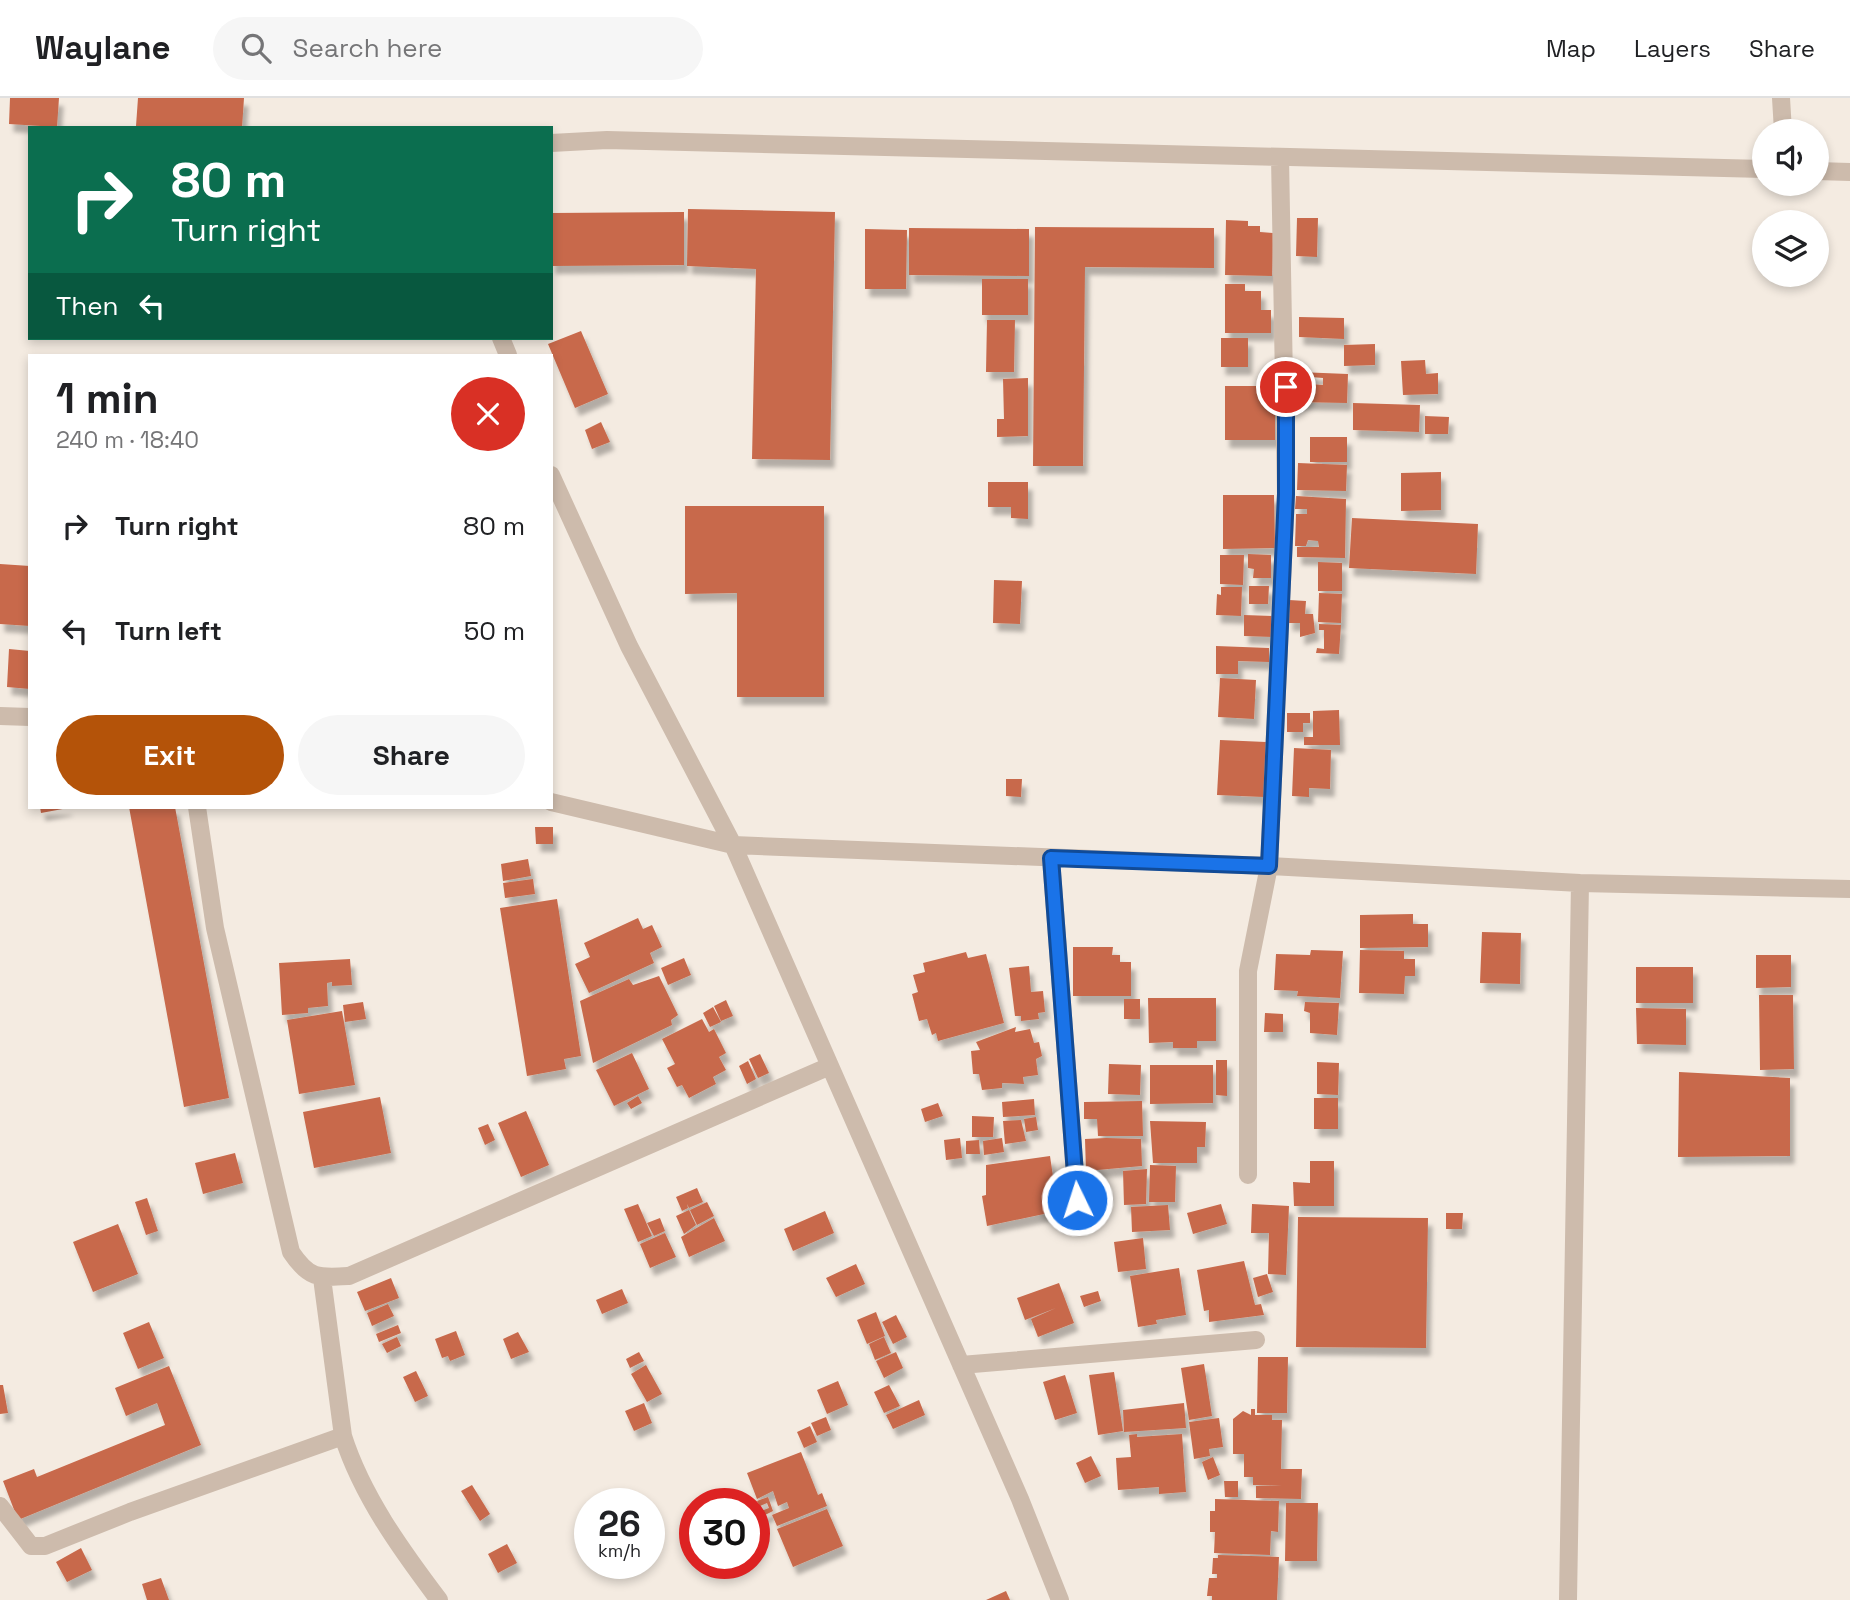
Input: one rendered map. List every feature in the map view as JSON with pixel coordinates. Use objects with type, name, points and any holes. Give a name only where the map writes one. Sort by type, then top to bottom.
[{"type":"street","points":[[1781,98],[1782,119]]},
{"type":"street","points":[[553,143],[607,141],[1752,169]]},
{"type":"street","points":[[1248,1175],[1248,971],[1269,866],[1286,494],[1280,157]]},
{"type":"street","points":[[1829,171],[1850,172]]},
{"type":"street","points":[[553,479],[629,646],[733,845],[961,1365],[1060,1600]]},
{"type":"street","points":[[0,716],[28,717]]},
{"type":"street","points":[[553,802],[733,845],[1269,866],[1580,883],[1850,889]]},
{"type":"street","points":[[197,809],[215,928],[291,1251],[303,1270],[322,1278],[349,1276],[830,1066]]},
{"type":"street","points":[[1051,858],[1077,1200]]},
{"type":"street","points":[[1568,1600],[1580,883]]},
{"type":"street","points":[[322,1278],[343,1436],[350,1459],[402,1551],[439,1600]]},
{"type":"street","points":[[961,1365],[1256,1340]]},
{"type":"street","points":[[0,1506],[31,1546],[45,1546],[130,1511],[343,1436]]},
{"type":"building","points":[[10,98],[59,98],[57,126],[9,124]]},
{"type":"building","points":[[138,98],[244,98],[242,126],[136,126]]},
{"type":"building","points":[[688,209],[835,212],[830,460],[752,459],[756,269],[687,266]]},
{"type":"building","points":[[684,212],[684,265],[553,266],[553,213]]},
{"type":"building","points":[[1297,218],[1318,218],[1317,257],[1296,256]]},
{"type":"building","points":[[1226,220],[1248,221],[1248,226],[1260,226],[1260,232],[1273,233],[1272,276],[1225,275]]},
{"type":"building","points":[[1035,227],[1214,228],[1214,268],[1085,267],[1083,466],[1033,466]]},
{"type":"building","points":[[909,228],[1029,229],[1029,276],[909,275]]},
{"type":"building","points":[[865,229],[907,230],[906,289],[865,289]]},
{"type":"building","points":[[982,279],[1028,279],[1028,315],[982,315]]},
{"type":"building","points":[[1225,284],[1245,284],[1245,291],[1261,291],[1261,310],[1271,310],[1271,333],[1225,333]]},
{"type":"building","points":[[1299,317],[1344,318],[1344,339],[1299,337]]},
{"type":"building","points":[[987,320],[1015,320],[1014,372],[986,372]]},
{"type":"building","points":[[581,331],[608,394],[575,408],[548,344]]},
{"type":"building","points":[[1221,338],[1248,338],[1248,367],[1221,367]]},
{"type":"building","points":[[1375,344],[1375,365],[1344,366],[1344,345]]},
{"type":"building","points":[[1425,360],[1426,374],[1438,373],[1438,394],[1403,395],[1401,361]]},
{"type":"building","points":[[1298,372],[1348,374],[1347,403],[1296,402],[1297,383],[1323,385],[1323,378],[1298,376]]},
{"type":"building","points":[[1028,378],[1028,436],[997,437],[997,419],[1004,419],[1003,379]]},
{"type":"building","points":[[1225,386],[1275,386],[1275,440],[1225,440]]},
{"type":"building","points":[[1353,403],[1420,405],[1419,432],[1353,430]]},
{"type":"building","points":[[1425,416],[1449,417],[1448,434],[1425,434]]},
{"type":"building","points":[[601,422],[610,442],[592,449],[585,430]]},
{"type":"building","points":[[1310,437],[1347,437],[1347,462],[1310,462]]},
{"type":"building","points":[[1298,463],[1347,465],[1346,491],[1297,490]]},
{"type":"building","points":[[1441,472],[1441,510],[1401,511],[1401,473]]},
{"type":"building","points":[[988,482],[1028,482],[1028,519],[1011,518],[1011,507],[988,507]]},
{"type":"building","points":[[1223,495],[1274,495],[1275,548],[1223,549]]},
{"type":"building","points":[[1296,496],[1346,499],[1345,558],[1297,557],[1297,547],[1319,547],[1318,541],[1308,540],[1306,546],[1295,546],[1296,514],[1307,514],[1307,509],[1295,509]]},
{"type":"building","points":[[685,506],[824,506],[824,697],[737,697],[737,593],[685,594]]},
{"type":"building","points":[[1352,518],[1478,524],[1476,574],[1349,568]]},
{"type":"building","points":[[1248,554],[1271,555],[1271,578],[1253,578],[1254,569],[1248,568]]},
{"type":"building","points":[[1220,555],[1244,555],[1243,585],[1220,584]]},
{"type":"building","points":[[1318,562],[1342,563],[1342,591],[1318,591]]},
{"type":"building","points":[[0,564],[28,566],[28,626],[0,624]]},
{"type":"building","points":[[994,580],[1022,581],[1020,624],[993,623]]},
{"type":"building","points":[[1249,586],[1269,586],[1268,604],[1249,604]]},
{"type":"building","points":[[1221,587],[1242,587],[1241,616],[1216,615],[1217,594],[1221,595]]},
{"type":"building","points":[[1319,593],[1342,594],[1341,623],[1318,622]]},
{"type":"building","points":[[1289,600],[1306,601],[1305,614],[1313,614],[1315,633],[1300,637],[1300,623],[1288,623]]},
{"type":"building","points":[[1244,615],[1273,616],[1273,637],[1244,636]]},
{"type":"building","points":[[1319,624],[1341,625],[1339,654],[1316,653],[1317,648],[1324,649],[1324,630],[1319,630]]},
{"type":"building","points":[[1216,646],[1269,648],[1269,662],[1238,661],[1238,674],[1216,674]]},
{"type":"building","points":[[9,649],[28,651],[28,689],[7,687]]},
{"type":"building","points":[[1220,678],[1256,680],[1254,719],[1218,717]]},
{"type":"building","points":[[1339,710],[1340,745],[1304,745],[1304,737],[1313,737],[1313,711]]},
{"type":"building","points":[[1287,713],[1310,713],[1310,723],[1303,723],[1303,732],[1287,732]]},
{"type":"building","points":[[1220,740],[1266,742],[1264,797],[1217,795]]},
{"type":"building","points":[[1294,748],[1331,750],[1330,789],[1309,788],[1309,797],[1292,796]]},
{"type":"building","points":[[1006,779],[1022,779],[1021,797],[1006,796]]},
{"type":"building","points":[[40,809],[63,809],[41,813]]},
{"type":"building","points":[[129,809],[175,809],[229,1098],[184,1107]]},
{"type":"building","points":[[535,827],[553,827],[553,844],[536,844]]},
{"type":"building","points":[[528,859],[531,876],[503,881],[501,864]]},
{"type":"building","points":[[533,879],[535,894],[505,898],[503,883]]},
{"type":"building","points":[[557,899],[581,1056],[564,1059],[566,1069],[527,1076],[500,908]]},
{"type":"building","points":[[1413,914],[1413,924],[1428,924],[1428,947],[1360,948],[1360,915]]},
{"type":"building","points":[[638,918],[643,929],[652,925],[662,947],[650,953],[654,963],[589,993],[575,964],[590,957],[584,943]]},
{"type":"building","points":[[1482,932],[1521,933],[1520,984],[1480,983]]},
{"type":"building","points":[[1073,947],[1113,947],[1112,955],[1120,955],[1120,962],[1131,962],[1131,996],[1073,996]]},
{"type":"building","points":[[1311,950],[1343,951],[1340,998],[1297,996],[1298,991],[1274,990],[1276,954],[1310,955]]},
{"type":"building","points":[[1360,950],[1404,951],[1404,959],[1415,959],[1415,976],[1405,976],[1404,994],[1359,993]]},
{"type":"building","points":[[966,952],[968,958],[986,954],[1004,1023],[938,1041],[936,1033],[932,1035],[927,1019],[919,1021],[912,994],[918,992],[913,975],[925,972],[923,963]]},
{"type":"building","points":[[1756,955],[1791,955],[1791,987],[1756,988]]},
{"type":"building","points":[[684,958],[691,975],[668,985],[661,968]]},
{"type":"building","points":[[350,959],[352,985],[332,986],[332,982],[327,983],[328,1006],[308,1008],[308,1013],[282,1015],[279,963]]},
{"type":"building","points":[[1029,966],[1031,992],[1043,991],[1045,1012],[1038,1013],[1039,1019],[1021,1021],[1021,1016],[1015,1016],[1009,968]]},
{"type":"building","points":[[1636,967],[1693,967],[1693,1003],[1636,1003]]},
{"type":"building","points":[[659,976],[678,1015],[671,1020],[672,1025],[593,1063],[580,1001],[629,979],[633,985]]},
{"type":"building","points":[[1759,995],[1793,995],[1794,1069],[1760,1070]]},
{"type":"building","points":[[1148,998],[1216,998],[1216,1041],[1197,1041],[1197,1048],[1173,1048],[1173,1042],[1149,1043]]},
{"type":"building","points":[[1124,999],[1140,999],[1140,1019],[1124,1019]]},
{"type":"building","points":[[726,1000],[733,1016],[721,1021],[714,1006]]},
{"type":"building","points":[[363,1002],[366,1019],[345,1022],[343,1005]]},
{"type":"building","points":[[1305,1002],[1339,1003],[1337,1035],[1310,1033],[1310,1013],[1304,1011]]},
{"type":"building","points":[[713,1007],[721,1022],[710,1027],[703,1013]]},
{"type":"building","points":[[1636,1008],[1686,1009],[1686,1045],[1637,1044]]},
{"type":"building","points":[[342,1011],[355,1085],[299,1094],[287,1020]]},
{"type":"building","points":[[1265,1013],[1283,1014],[1283,1032],[1264,1032]]},
{"type":"building","points":[[702,1019],[709,1032],[714,1029],[726,1053],[719,1057],[726,1070],[713,1077],[716,1084],[689,1098],[682,1085],[677,1087],[667,1068],[675,1064],[662,1039]]},
{"type":"building","points":[[1016,1027],[1015,1032],[1030,1029],[1034,1043],[1039,1042],[1042,1056],[1036,1059],[1038,1075],[1023,1077],[1024,1084],[1002,1083],[1002,1088],[982,1090],[979,1074],[973,1074],[971,1051],[980,1050],[976,1042]]},
{"type":"building","points":[[632,1053],[649,1089],[614,1106],[596,1070]]},
{"type":"building","points":[[760,1054],[769,1073],[758,1078],[749,1059]]},
{"type":"building","points":[[1216,1060],[1227,1060],[1227,1096],[1216,1095]]},
{"type":"building","points":[[748,1061],[756,1079],[747,1084],[739,1066]]},
{"type":"building","points":[[1317,1062],[1339,1063],[1338,1095],[1317,1094]]},
{"type":"building","points":[[1109,1064],[1141,1065],[1140,1095],[1108,1094]]},
{"type":"building","points":[[1150,1065],[1213,1065],[1213,1103],[1150,1104]]},
{"type":"building","points":[[1679,1072],[1790,1078],[1790,1156],[1678,1157]]},
{"type":"building","points":[[638,1096],[642,1103],[631,1109],[627,1103]]},
{"type":"building","points":[[380,1097],[391,1153],[314,1168],[303,1112]]},
{"type":"building","points":[[1314,1098],[1338,1098],[1338,1129],[1314,1129]]},
{"type":"building","points":[[1034,1099],[1035,1115],[1003,1117],[1002,1102]]},
{"type":"building","points":[[1142,1101],[1143,1136],[1098,1136],[1097,1119],[1084,1119],[1084,1102]]},
{"type":"building","points":[[938,1103],[943,1116],[925,1122],[921,1109]]},
{"type":"building","points":[[526,1111],[549,1165],[521,1177],[498,1123]]},
{"type":"building","points":[[972,1116],[994,1117],[993,1137],[972,1137]]},
{"type":"building","points":[[1036,1117],[1038,1130],[1026,1132],[1024,1119]]},
{"type":"building","points":[[1021,1120],[1026,1141],[1005,1144],[1003,1121]]},
{"type":"building","points":[[1150,1121],[1206,1122],[1205,1147],[1197,1147],[1197,1163],[1153,1163]]},
{"type":"building","points":[[488,1124],[495,1140],[485,1145],[478,1128]]},
{"type":"building","points":[[960,1138],[962,1158],[946,1160],[944,1140]]},
{"type":"building","points":[[1002,1138],[1004,1152],[984,1155],[983,1141]]},
{"type":"building","points":[[1085,1139],[1141,1139],[1142,1166],[1086,1171]]},
{"type":"building","points":[[979,1140],[980,1154],[966,1154],[966,1141]]},
{"type":"building","points":[[235,1153],[243,1183],[203,1194],[195,1163]]},
{"type":"building","points":[[1050,1156],[1058,1211],[987,1226],[982,1196],[986,1195],[986,1165]]},
{"type":"building","points":[[1310,1161],[1334,1161],[1334,1206],[1294,1206],[1293,1182],[1310,1183]]},
{"type":"building","points":[[1150,1165],[1176,1166],[1175,1202],[1149,1202]]},
{"type":"building","points":[[1147,1169],[1146,1204],[1124,1205],[1123,1171]]},
{"type":"building","points":[[697,1188],[703,1202],[689,1208],[687,1204],[688,1208],[682,1211],[676,1197]]},
{"type":"building","points":[[147,1198],[158,1231],[146,1235],[135,1202]]},
{"type":"building","points":[[707,1202],[714,1216],[697,1225],[690,1210]]},
{"type":"building","points":[[638,1204],[652,1236],[638,1242],[624,1209]]},
{"type":"building","points":[[1221,1204],[1227,1224],[1193,1234],[1187,1213]]},
{"type":"building","points":[[1252,1204],[1289,1206],[1286,1275],[1268,1274],[1269,1233],[1251,1233]]},
{"type":"building","points":[[1168,1205],[1170,1230],[1132,1232],[1131,1207]]},
{"type":"building","points":[[689,1210],[696,1225],[684,1234],[676,1216]]},
{"type":"building","points":[[825,1211],[834,1233],[793,1251],[784,1229]]},
{"type":"building","points":[[1446,1213],[1463,1213],[1462,1229],[1446,1229]]},
{"type":"building","points":[[1298,1217],[1428,1218],[1426,1348],[1296,1347]]},
{"type":"building","points":[[660,1218],[665,1231],[654,1236],[647,1223]]},
{"type":"building","points":[[714,1218],[725,1241],[689,1257],[681,1237]]},
{"type":"building","points":[[118,1224],[138,1274],[93,1292],[73,1242]]},
{"type":"building","points":[[665,1233],[676,1257],[650,1268],[640,1244]]},
{"type":"building","points":[[1143,1238],[1146,1269],[1118,1272],[1114,1242]]},
{"type":"building","points":[[1244,1261],[1255,1305],[1261,1304],[1264,1315],[1209,1322],[1209,1310],[1204,1311],[1197,1270]]},
{"type":"building","points":[[856,1264],[865,1284],[836,1297],[826,1278]]},
{"type":"building","points":[[1179,1268],[1186,1315],[1156,1320],[1157,1324],[1138,1327],[1130,1276]]},
{"type":"building","points":[[1267,1274],[1273,1292],[1258,1297],[1253,1278]]},
{"type":"building","points":[[391,1278],[399,1298],[365,1311],[357,1292]]},
{"type":"building","points":[[1059,1283],[1074,1323],[1038,1337],[1031,1319],[1056,1308],[1025,1320],[1017,1298]]},
{"type":"building","points":[[622,1289],[628,1303],[602,1314],[596,1300]]},
{"type":"building","points":[[1098,1291],[1101,1301],[1084,1307],[1080,1296]]},
{"type":"building","points":[[388,1304],[394,1316],[372,1326],[367,1313]]},
{"type":"building","points":[[876,1312],[885,1336],[867,1344],[857,1320]]},
{"type":"building","points":[[896,1315],[907,1337],[893,1344],[882,1322]]},
{"type":"building","points":[[149,1322],[164,1358],[138,1369],[123,1333]]},
{"type":"building","points":[[398,1325],[401,1333],[379,1342],[376,1334]]},
{"type":"building","points":[[456,1331],[465,1355],[450,1361],[448,1356],[442,1358],[435,1339]]},
{"type":"building","points":[[518,1332],[529,1352],[511,1359],[503,1339]]},
{"type":"building","points":[[397,1337],[401,1346],[387,1353],[382,1344]]},
{"type":"building","points":[[884,1337],[891,1353],[875,1360],[869,1344]]},
{"type":"building","points":[[639,1352],[644,1361],[630,1368],[626,1359]]},
{"type":"building","points":[[896,1352],[903,1368],[884,1378],[876,1361]]},
{"type":"building","points":[[1258,1357],[1288,1357],[1287,1413],[1257,1413]]},
{"type":"building","points":[[1204,1364],[1212,1416],[1189,1420],[1181,1368]]},
{"type":"building","points":[[646,1365],[662,1394],[647,1402],[631,1374]]},
{"type":"building","points":[[169,1366],[201,1445],[18,1520],[3,1481],[34,1469],[37,1477],[165,1425],[157,1403],[126,1416],[115,1388]]},
{"type":"building","points":[[416,1371],[428,1396],[415,1402],[403,1377]]},
{"type":"building","points":[[1114,1372],[1123,1431],[1098,1435],[1089,1375]]},
{"type":"building","points":[[1065,1375],[1077,1413],[1055,1420],[1043,1382]]},
{"type":"building","points":[[838,1381],[848,1405],[827,1414],[817,1390]]},
{"type":"building","points":[[0,1385],[3,1385],[8,1413],[0,1414]]},
{"type":"building","points":[[889,1385],[900,1406],[884,1413],[874,1392]]},
{"type":"building","points":[[919,1400],[925,1415],[893,1429],[886,1415]]},
{"type":"building","points":[[644,1403],[652,1423],[634,1431],[625,1411]]},
{"type":"building","points":[[1184,1403],[1186,1428],[1124,1432],[1123,1410]]},
{"type":"building","points":[[1251,1409],[1255,1409],[1255,1415],[1272,1415],[1272,1420],[1282,1420],[1281,1469],[1302,1469],[1301,1499],[1256,1498],[1256,1486],[1282,1485],[1253,1485],[1253,1477],[1244,1477],[1244,1454],[1233,1454],[1233,1419],[1243,1411],[1251,1415]]},
{"type":"building","points":[[826,1417],[831,1430],[817,1436],[811,1423]]},
{"type":"building","points":[[1219,1418],[1223,1447],[1209,1449],[1210,1456],[1194,1459],[1189,1422]]},
{"type":"building","points":[[810,1426],[817,1442],[804,1448],[797,1432]]},
{"type":"building","points":[[1137,1434],[1137,1437],[1182,1434],[1186,1492],[1159,1494],[1159,1487],[1118,1490],[1116,1458],[1131,1457],[1129,1435]]},
{"type":"building","points":[[801,1452],[818,1495],[822,1493],[827,1506],[777,1526],[772,1515],[789,1508],[787,1502],[778,1506],[770,1488],[753,1488],[747,1473]]},
{"type":"building","points":[[1091,1456],[1101,1476],[1085,1483],[1076,1463]]},
{"type":"building","points":[[1213,1457],[1220,1475],[1208,1480],[1202,1462]]},
{"type":"building","points":[[1224,1481],[1238,1481],[1238,1497],[1225,1497]]},
{"type":"building","points":[[472,1485],[490,1514],[480,1521],[461,1491]]},
{"type":"building","points":[[1215,1499],[1279,1501],[1278,1532],[1271,1531],[1270,1555],[1214,1553],[1215,1532],[1210,1532],[1210,1511],[1215,1511]]},
{"type":"building","points":[[1286,1503],[1318,1503],[1317,1561],[1285,1561]]},
{"type":"building","points":[[827,1509],[843,1546],[793,1567],[777,1529]]},
{"type":"building","points":[[507,1544],[517,1563],[498,1573],[488,1554]]},
{"type":"building","points":[[81,1548],[92,1570],[67,1582],[56,1562]]},
{"type":"building","points":[[1218,1555],[1279,1557],[1277,1600],[1212,1600],[1212,1596],[1207,1596],[1209,1578],[1217,1578],[1217,1574],[1212,1574],[1213,1558],[1218,1558]]},
{"type":"building","points":[[161,1578],[169,1600],[147,1600],[142,1584]]},
{"type":"building","points":[[1006,1591],[1010,1600],[986,1600]]},
{"type":"route","points":[[1077,1200],[1051,858],[1269,866],[1286,494],[1286,387]]}]
